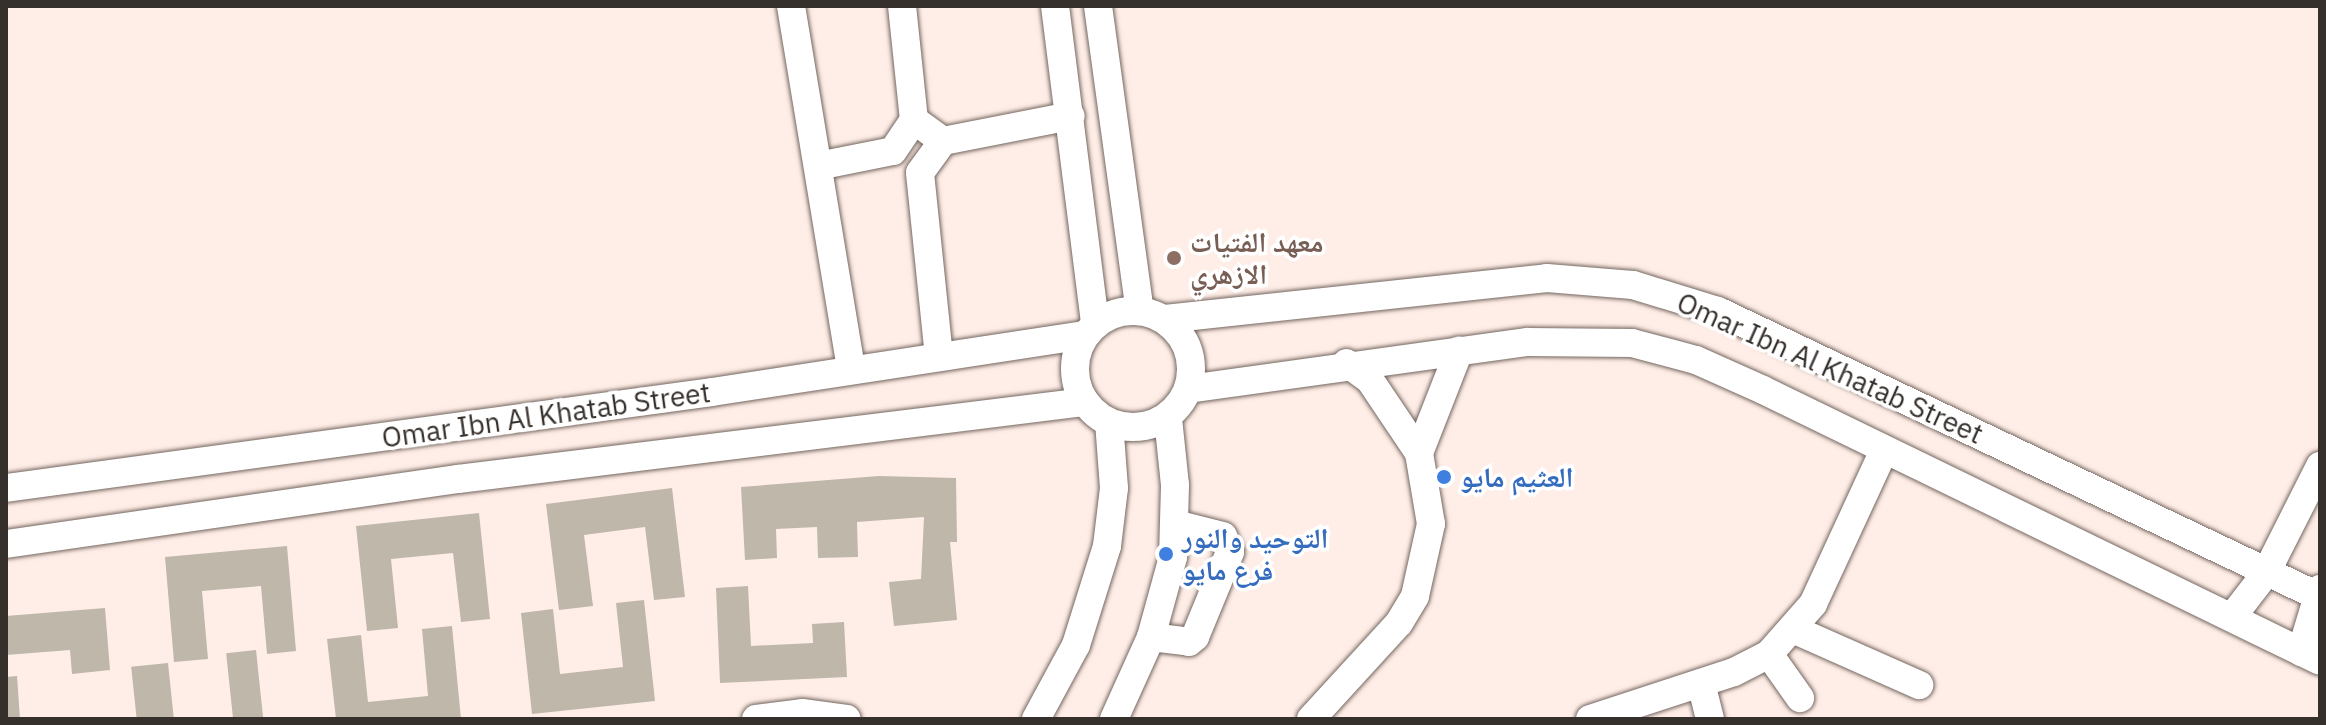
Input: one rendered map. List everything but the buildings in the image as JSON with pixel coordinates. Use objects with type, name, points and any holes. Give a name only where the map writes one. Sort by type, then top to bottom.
[{"type":"street","points":[[791,6],[851,370]]},
{"type":"street","points":[[818,166],[893,151],[914,120],[902,6]]},
{"type":"street","points":[[1055,6],[1071,116],[1091,329],[1075,372],[1085,402],[1109,422],[1145,426],[1168,418],[1188,389],[1190,357],[1184,340],[1153,315],[1109,315],[1091,329]]},
{"type":"street","points":[[1098,6],[1153,315]]},
{"type":"street","points":[[939,357],[920,173],[943,141],[1071,116]]},
{"type":"street","points":[[914,120],[943,141]]},
{"type":"street","points":[[893,151],[920,173]]},
{"type":"street","name":"Omar Ibn Al Khatab Street","points":[[1153,315],[1547,278],[1633,285],[1718,311],[2266,573],[2319,594]]},
{"type":"street","name":"Omar Ibn Al Khatab Street","points":[[6,488],[851,370],[1091,329]]},
{"type":"street","name":"Omar Ibn Al Khatab Street","points":[[1188,389],[1347,363],[1459,351],[1579,339],[1632,343],[1696,360],[2310,657]]},
{"type":"street","points":[[1419,453],[1459,351]]},
{"type":"street","points":[[1311,719],[1371,656],[1415,596],[1431,524],[1419,453],[1370,380],[1347,363]]},
{"type":"street","name":"Omar Ibn Al Khatab Street","points":[[6,544],[547,468],[1085,402]]},
{"type":"street","points":[[1114,719],[1151,637],[1173,557],[1175,524],[1168,418]]},
{"type":"street","points":[[1036,719],[1076,645],[1107,546],[1114,488],[1109,422]]},
{"type":"street","points":[[1590,719],[1701,683],[1769,654],[1795,630],[1813,604],[1884,450]]},
{"type":"street","points":[[2232,617],[2266,573],[2320,466]]},
{"type":"street","points":[[1151,637],[1189,642],[1195,637],[1230,552],[1223,536],[1175,524]]},
{"type":"street","points":[[2310,657],[2319,594]]},
{"type":"street","points":[[1795,630],[1919,685]]},
{"type":"street","points":[[1769,654],[1800,698]]},
{"type":"street","points":[[1701,683],[1710,719]]},
{"type":"street","points":[[756,719],[802,713],[847,719]]},
{"type":"place","name":"معهد الفتيات الازهري","points":[[1174,258]]},
{"type":"place","name":"العثيم مايو","points":[[1444,477]]},
{"type":"place","name":"التوحيد والنور فرع مايو","points":[[1166,554]]}]
